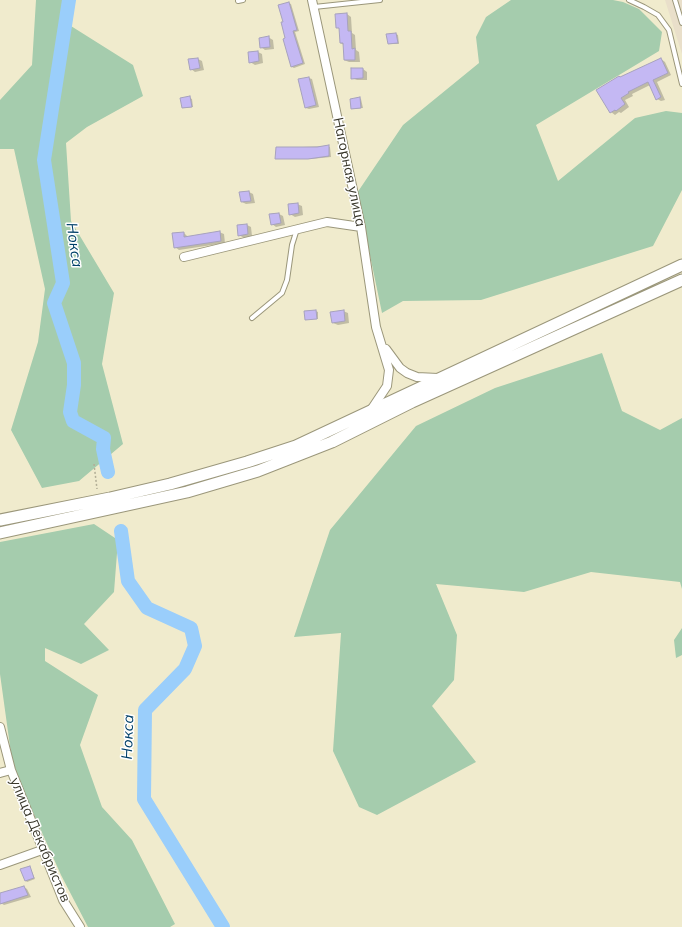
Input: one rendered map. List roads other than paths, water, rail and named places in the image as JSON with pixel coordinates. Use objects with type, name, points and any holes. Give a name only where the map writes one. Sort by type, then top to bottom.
[{"type":"main road","points":[[0,520],[118,496],[247,462],[296,446],[682,265]]},
{"type":"main road","points":[[0,533],[180,494],[258,471],[332,442],[412,402],[682,280]]},
{"type":"street","name":"Нагорная улица","points":[[312,3],[361,227],[376,327],[383,345]]},
{"type":"street","points":[[184,257],[327,222],[361,227]]},
{"type":"street","points":[[383,345],[400,368],[407,373],[417,377],[441,379]]},
{"type":"street","points":[[371,410],[382,395],[389,379],[389,370],[383,345]]},
{"type":"street","name":"улица Декабристов","points":[[0,727],[10,770],[63,900],[80,927]]},
{"type":"street","points":[[0,774],[10,770]]},
{"type":"street","points":[[0,865],[42,850]]},
{"type":"lane","points":[[312,3],[380,0]]},
{"type":"lane","points":[[629,0],[644,6],[658,15],[670,30],[682,84]]},
{"type":"lane","points":[[675,0],[682,23]]},
{"type":"lane","points":[[252,318],[282,293],[287,280],[292,245],[297,229]]},
{"type":"waterway","name":"Нокса","points":[[69,0],[44,160],[63,283],[54,303],[74,363],[74,385],[70,412],[73,421],[104,438],[103,449],[108,472]]},
{"type":"waterway","name":"Нокса","points":[[121,531],[128,581],[147,608],[191,628],[195,646],[185,669],[145,710],[144,799],[223,927]]}]
